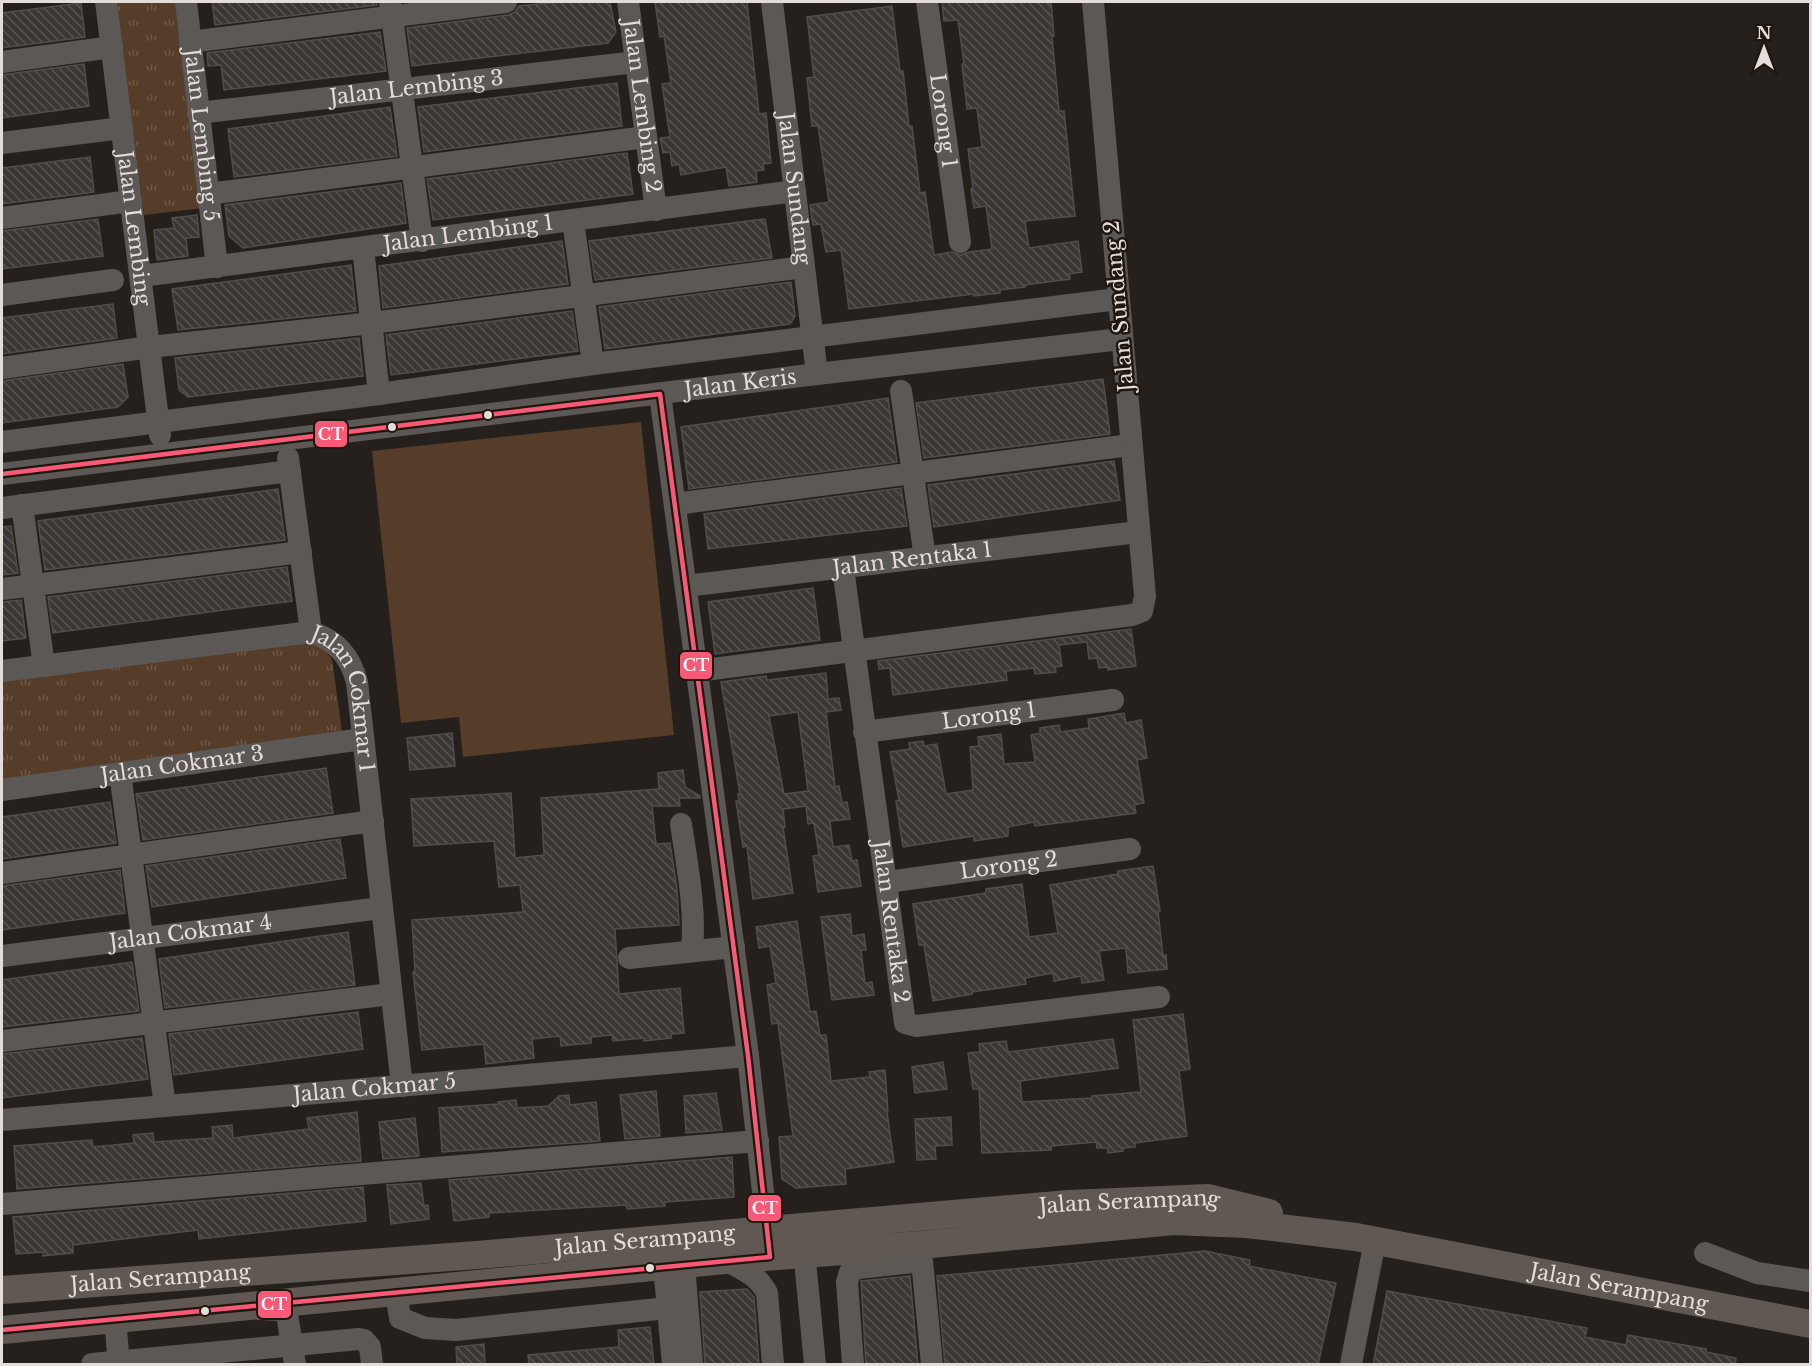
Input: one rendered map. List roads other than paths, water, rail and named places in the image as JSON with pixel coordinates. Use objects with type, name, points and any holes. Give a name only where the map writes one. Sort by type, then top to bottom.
[{"type":"main road","name":"Jalan Serampang","points":[[2,1330],[725,1260],[769,1243],[802,1226],[1069,1204],[1208,1198],[1365,1239]]},
{"type":"main road","name":"Jalan Serampang","points":[[2,1290],[477,1255],[769,1243],[805,1254],[1174,1221],[1247,1224],[1365,1239],[1810,1324]]},
{"type":"street","name":"Jalan Lembing","points":[[106,2],[163,455]]},
{"type":"street","name":"Jalan Lembing 5","points":[[186,2],[217,267]]},
{"type":"street","points":[[190,42],[391,9],[506,2]]},
{"type":"street","name":"Jalan Lembing 2","points":[[628,2],[656,210]]},
{"type":"street","name":"Jalan Sundang","points":[[772,2],[817,374]]},
{"type":"street","name":"Lorong 1","points":[[927,2],[960,242]]},
{"type":"street","name":"Jalan Sundang 2","points":[[854,650],[1132,615],[1142,611],[1145,596],[1093,2]]},
{"type":"street","points":[[391,9],[422,241]]},
{"type":"street","points":[[2,62],[112,47]]},
{"type":"street","name":"Jalan Lembing 3","points":[[198,113],[636,62]]},
{"type":"street","points":[[2,143],[122,128]]},
{"type":"street","points":[[208,194],[646,137]]},
{"type":"street","name":"Jalan Lembing 1","points":[[141,276],[795,191]]},
{"type":"street","points":[[2,218],[131,201]]},
{"type":"street","points":[[573,221],[593,364]]},
{"type":"street","points":[[363,248],[379,394]]},
{"type":"street","points":[[2,368],[150,347],[372,323],[804,267]]},
{"type":"street","points":[[2,294],[113,280]]},
{"type":"street","points":[[2,442],[593,364],[1118,300]]},
{"type":"street","name":"Jalan Keris","points":[[2,474],[1121,339]]},
{"type":"street","points":[[902,391],[925,558]]},
{"type":"street","points":[[660,394],[748,1056],[769,1243]]},
{"type":"street","points":[[285,439],[311,632]]},
{"type":"street","points":[[675,504],[1130,445]]},
{"type":"street","points":[[44,666],[33,585],[12,506],[290,471]]},
{"type":"street","name":"Jalan Rentaka 1","points":[[686,586],[1138,532]]},
{"type":"street","points":[[2,589],[301,552]]},
{"type":"street","name":"Jalan Rentaka 2","points":[[843,568],[905,1023],[916,1026],[1159,997]]},
{"type":"street","name":"Jalan Cokmar 1","points":[[2,671],[311,632],[326,637],[340,648],[353,667],[357,682],[402,1086]]},
{"type":"street","points":[[697,671],[854,650]]},
{"type":"street","name":"Lorong 1","points":[[864,732],[1113,700]]},
{"type":"street","name":"Jalan Cokmar 3","points":[[2,790],[362,740]]},
{"type":"street","points":[[120,773],[165,1106]]},
{"type":"street","points":[[2,873],[373,821]]},
{"type":"street","points":[[681,824],[693,925],[692,951]]},
{"type":"street","name":"Lorong 2","points":[[887,882],[1130,849]]},
{"type":"street","name":"Jalan Cokmar 4","points":[[2,956],[381,908]]},
{"type":"street","points":[[629,958],[734,947]]},
{"type":"street","points":[[2,1041],[391,994]]},
{"type":"street","name":"Jalan Cokmar 5","points":[[2,1120],[748,1056]]},
{"type":"street","points":[[2,1204],[758,1141]]},
{"type":"street","points":[[802,1226],[815,1365]]},
{"type":"street","points":[[1351,1365],[1365,1239]]},
{"type":"street","points":[[1705,1253],[1757,1273],[1810,1281]]},
{"type":"street","points":[[725,1260],[754,1275],[762,1282],[767,1293],[773,1365]]},
{"type":"street","points":[[853,1365],[847,1282],[850,1272],[922,1261],[932,1365]]},
{"type":"street","points":[[673,1365],[668,1308],[674,1265]]},
{"type":"street","points":[[674,1265],[692,1365]]},
{"type":"street","points":[[396,1292],[400,1318],[425,1328],[456,1330],[668,1308]]},
{"type":"street","points":[[226,1307],[279,1310],[287,1314],[293,1355]]},
{"type":"street","points":[[115,1318],[119,1363]]},
{"type":"street","points":[[92,1365],[293,1355],[364,1340],[370,1347],[372,1365]]}]
